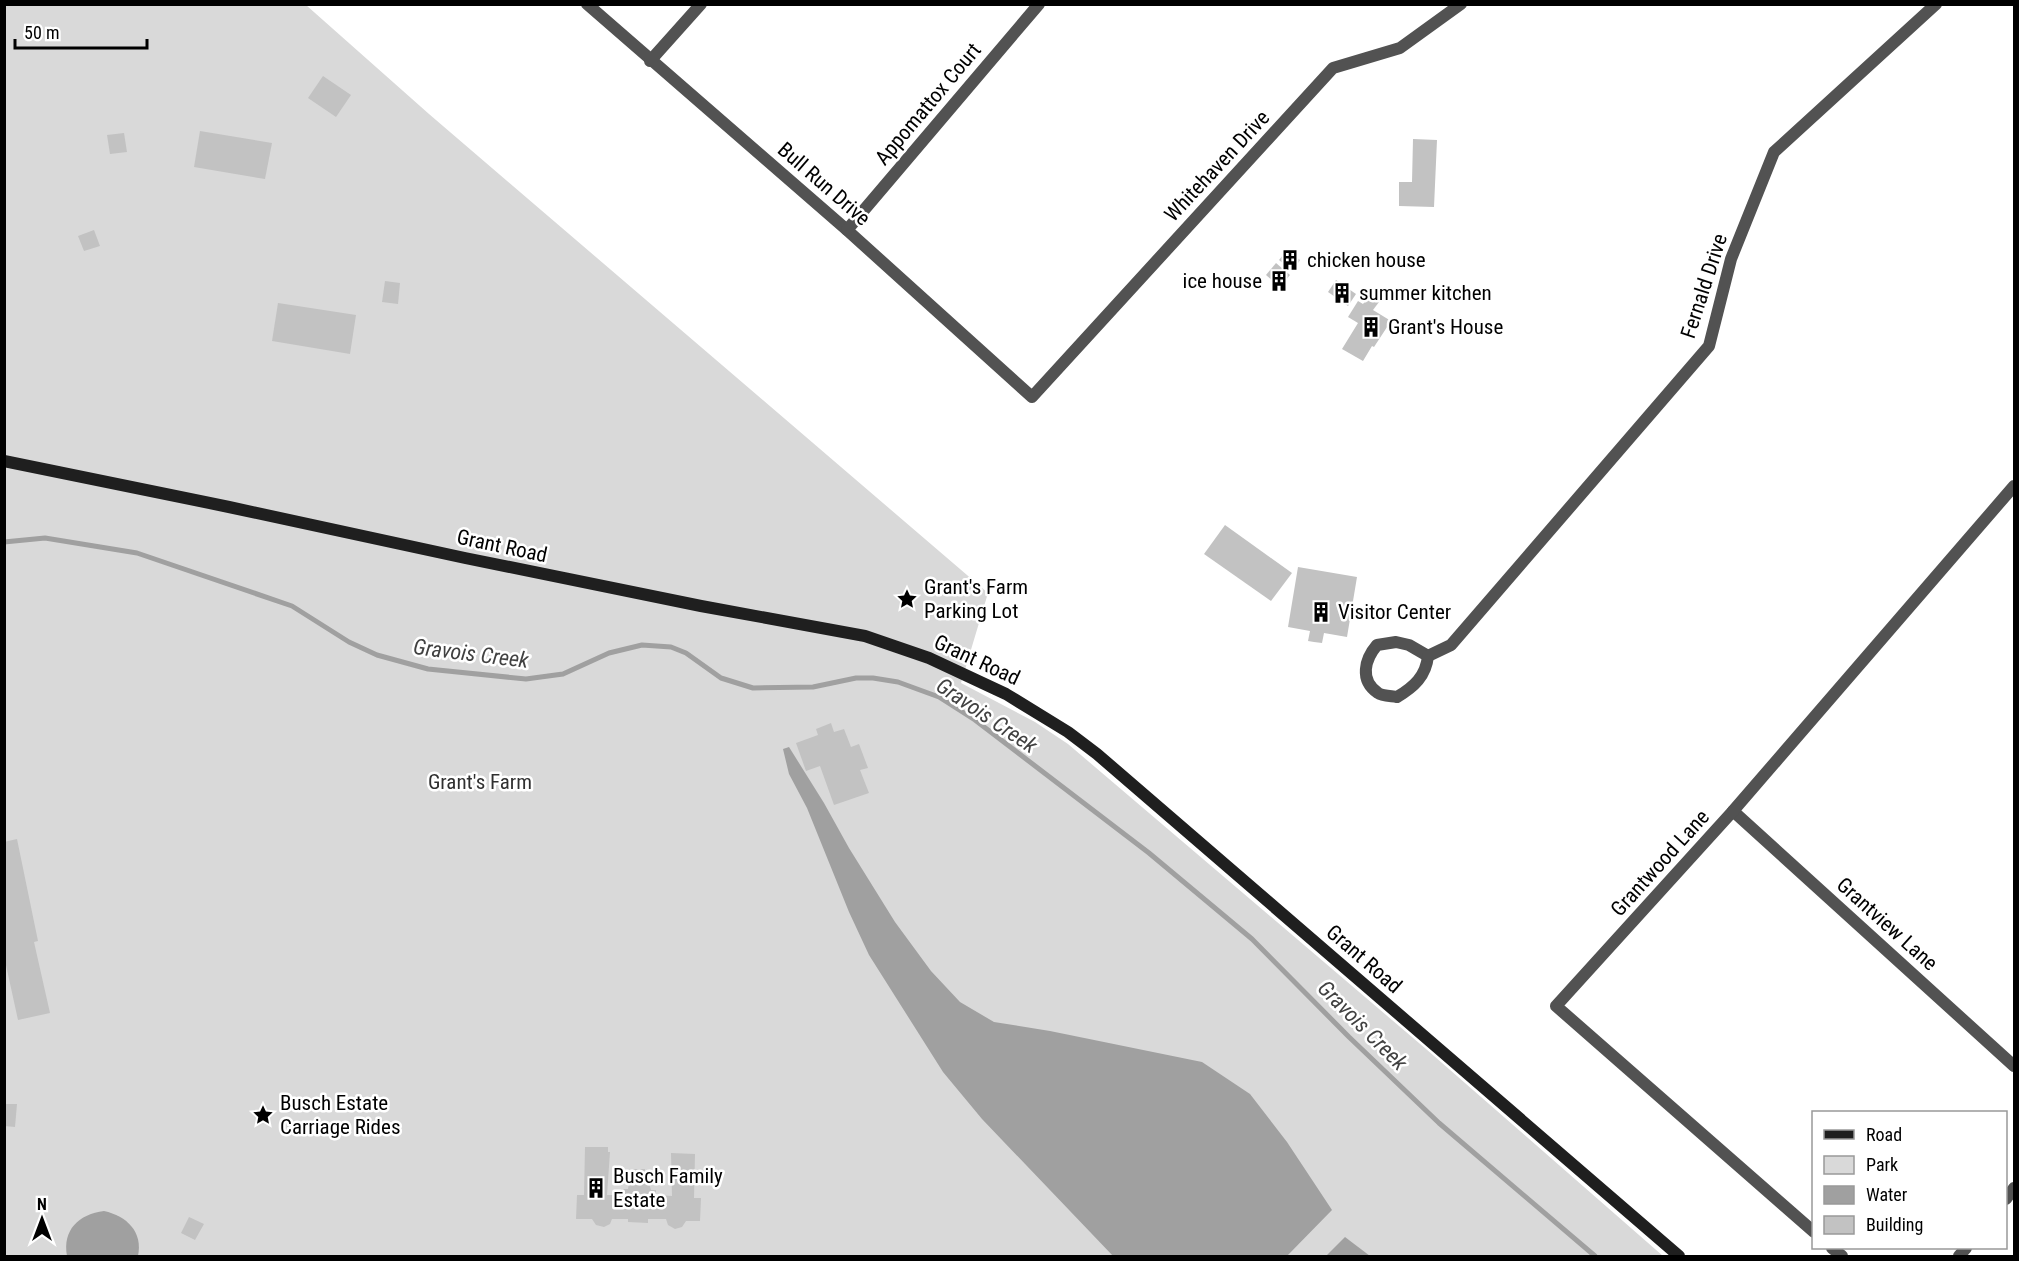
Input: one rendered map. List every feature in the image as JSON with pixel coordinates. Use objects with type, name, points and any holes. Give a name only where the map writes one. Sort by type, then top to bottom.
[{"type":"street","name":"Bull Run Drive","points":[[586,4],[848,230],[1032,396]]},
{"type":"street","points":[[650,61],[701,4]]},
{"type":"street","name":"Appomattox Court","points":[[848,230],[1039,4]]},
{"type":"street","name":"Whitehaven Drive","points":[[1032,396],[1333,68],[1400,48],[1461,4]]},
{"type":"street","name":"Fernald Drive","points":[[1428,656],[1451,645],[1709,346],[1731,259],[1774,152],[1936,4]]},
{"type":"street","name":"Grant Road","points":[[4,461],[476,560],[865,636],[929,658],[1006,694],[1068,732],[1097,754],[1679,1257]]},
{"type":"street","name":"Grantwood Lane","points":[[1812,1230],[1556,1006],[1733,811],[2014,486]]},
{"type":"street","points":[[1396,642],[1409,645],[1428,656],[1423,675],[1413,688],[1397,697],[1378,693],[1369,682],[1364,670],[1369,654],[1377,645],[1396,642]]},
{"type":"street","name":"Grantview Lane","points":[[1733,811],[2014,1065]]},
{"type":"green space","name":"Grant's Farm","points":[[5,4],[306,5],[429,114],[988,593],[961,683],[1035,722],[1068,744],[1426,1049],[1663,1256],[5,1256]]},
{"type":"water","points":[[789,747],[895,922],[931,971],[960,1002],[994,1022],[1202,1062],[1250,1094],[1287,1142],[1332,1210],[1287,1256],[1113,1256],[982,1119],[943,1072],[869,955],[807,808],[789,774],[783,749]]},
{"type":"water","points":[[104,1211],[120,1217],[132,1226],[138,1240],[138,1256],[67,1256],[67,1238],[74,1225],[87,1216]]},
{"type":"water","points":[[1345,1237],[1370,1256],[1326,1256]]},
{"type":"building","points":[[323,76],[351,95],[336,117],[308,98]]},
{"type":"building","points":[[200,131],[272,143],[265,179],[194,167]]},
{"type":"building","points":[[124,133],[127,152],[110,154],[107,135]]},
{"type":"building","points":[[1413,139],[1437,140],[1434,207],[1399,206],[1399,182],[1412,182]]},
{"type":"building","points":[[94,230],[100,246],[84,251],[78,236]]},
{"type":"building","name":"chicken house","points":[[1287,250],[1300,260],[1293,271],[1279,260]]},
{"type":"building","name":"ice house","points":[[1276,263],[1290,275],[1280,287],[1266,275]]},
{"type":"building","name":"summer kitchen","points":[[1336,280],[1356,294],[1348,306],[1328,292]]},
{"type":"building","points":[[385,281],[400,283],[398,304],[382,302]]},
{"type":"building","name":"Grant's House","points":[[1369,296],[1379,302],[1373,310],[1391,321],[1363,361],[1342,349],[1358,323],[1348,317],[1358,301],[1363,304]]},
{"type":"building","points":[[278,303],[356,315],[350,354],[272,341]]},
{"type":"building","points":[[1225,525],[1292,573],[1271,601],[1204,554]]},
{"type":"building","name":"Visitor Center","points":[[1298,567],[1357,577],[1347,637],[1324,633],[1322,643],[1308,641],[1310,631],[1288,627]]},
{"type":"building","points":[[831,723],[834,732],[844,729],[851,747],[859,744],[868,768],[860,770],[869,793],[834,805],[820,766],[806,771],[796,743],[818,735],[816,729]]},
{"type":"building","points":[[17,839],[38,941],[34,942],[50,1013],[18,1020],[4,956],[4,842]]},
{"type":"building","points":[[4,1104],[17,1104],[15,1127],[4,1126]]},
{"type":"building","name":"Busch Family Estate","points":[[585,1147],[608,1147],[608,1152],[610,1152],[607,1195],[621,1195],[621,1189],[628,1189],[629,1183],[633,1180],[633,1169],[645,1169],[645,1180],[649,1183],[651,1190],[656,1190],[656,1195],[672,1196],[671,1153],[695,1154],[694,1198],[701,1198],[700,1221],[686,1221],[682,1227],[675,1229],[668,1225],[666,1219],[648,1219],[648,1223],[612,1219],[610,1224],[604,1227],[596,1225],[592,1219],[576,1219],[577,1195],[584,1195]]},
{"type":"building","points":[[189,1217],[204,1224],[195,1240],[181,1233]]},
{"type":"waterway","name":"Gravois Creek","points":[[4,542],[45,538],[137,553],[292,606],[349,642],[377,655],[428,669],[526,679],[563,674],[609,653],[642,645],[671,647],[686,653],[721,678],[753,688],[813,687],[856,678],[873,678],[898,682],[939,697],[975,720],[1149,853],[1252,939],[1349,1037],[1439,1123],[1595,1256]]},
{"type":"place","name":"chicken house","points":[[1290,260]]},
{"type":"place","name":"ice house","points":[[1279,281]]},
{"type":"place","name":"summer kitchen","points":[[1342,293]]},
{"type":"place","name":"Grant's House","points":[[1371,327]]},
{"type":"place","name":"Grant's Farm Parking Lot","points":[[907,599]]},
{"type":"place","name":"Visitor Center","points":[[1321,612]]},
{"type":"place","name":"Busch Estate Carriage Rides","points":[[263,1115]]},
{"type":"place","name":"Busch Family Estate","points":[[596,1188]]}]
